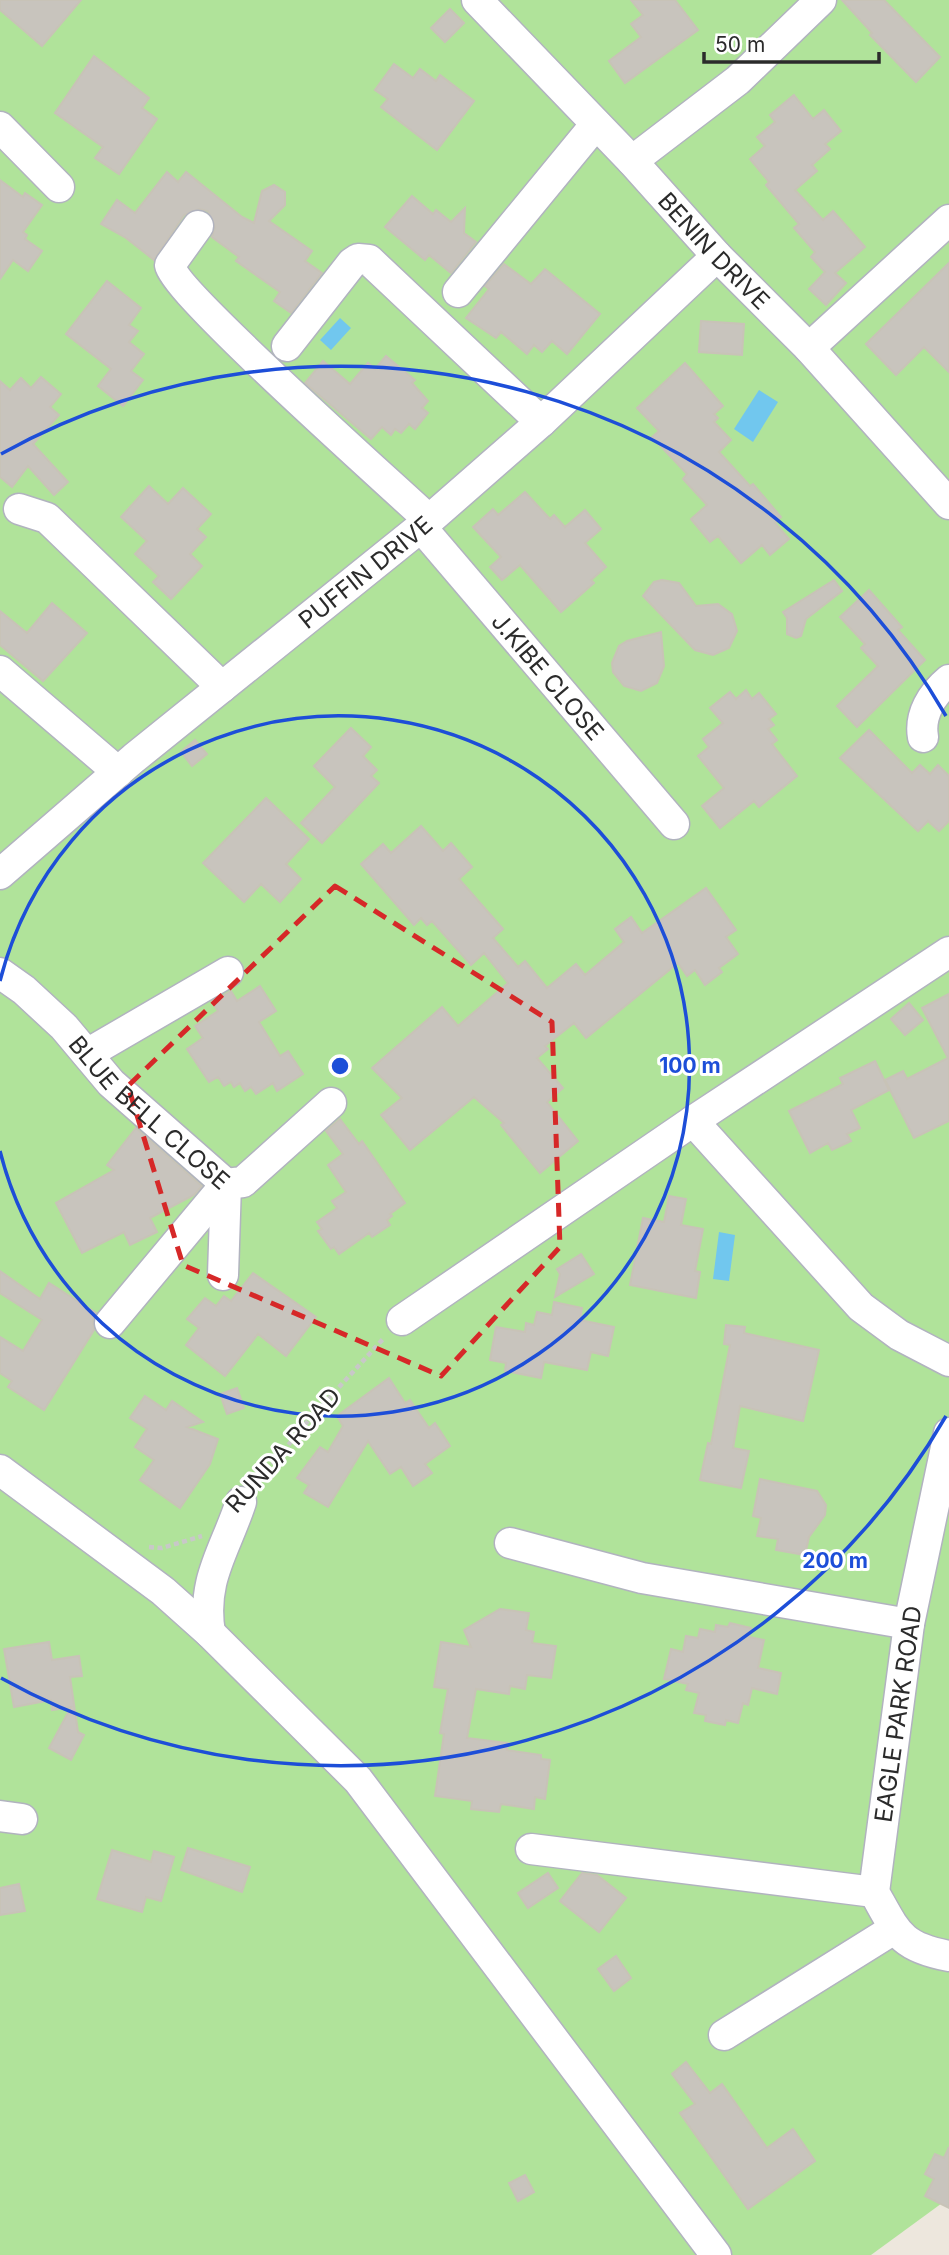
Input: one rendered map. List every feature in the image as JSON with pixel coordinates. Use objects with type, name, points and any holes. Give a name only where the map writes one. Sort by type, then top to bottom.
[{"type":"street","name":"BENIN DRIVE","points":[[477,0],[632,161],[718,256],[809,348],[949,504]]},
{"type":"street","points":[[632,161],[738,80],[821,0]]},
{"type":"street","points":[[458,292],[596,124]]},
{"type":"street","points":[[0,127],[59,187]]},
{"type":"street","points":[[809,348],[949,220]]},
{"type":"street","name":"J.KIBE CLOSE","points":[[198,226],[170,265],[177,279],[425,523],[674,824]]},
{"type":"street","name":"PUFFIN DRIVE","points":[[0,874],[118,772],[425,523],[541,422],[718,256]]},
{"type":"street","points":[[287,346],[352,263],[358,258],[369,260],[541,422]]},
{"type":"street","points":[[19,509],[47,518],[222,687]]},
{"type":"street","points":[[0,671],[118,772]]},
{"type":"street","points":[[923,737],[921,726],[928,705],[949,680]]},
{"type":"street","points":[[401,1320],[693,1121],[949,952]]},
{"type":"street","points":[[87,1054],[228,972]]},
{"type":"street","name":"BLUE BELL CLOSE","points":[[0,973],[24,990],[64,1027],[111,1083],[226,1184],[110,1323]]},
{"type":"street","points":[[223,1275],[226,1184],[243,1182],[331,1103]]},
{"type":"street","points":[[693,1121],[861,1307],[899,1335],[949,1360]]},
{"type":"street","name":"EAGLE PARK ROAD","points":[[873,1892],[909,1624],[949,1433]]},
{"type":"street","points":[[0,1470],[105,1545],[163,1591],[211,1633],[358,1780],[716,2255]]},
{"type":"street","points":[[211,1633],[207,1614],[210,1581],[241,1502]]},
{"type":"street","points":[[510,1543],[642,1578],[909,1624]]},
{"type":"street","points":[[531,1849],[873,1892],[894,1928],[918,1950],[949,1956]]},
{"type":"street","points":[[724,2035],[894,1928]]},
{"type":"path","name":"RUNDA ROAD","points":[[105,1545],[162,1548],[202,1535],[241,1502],[308,1421],[401,1320]]},
{"type":"highlighted area","points":[[335,886],[552,1022],[560,1247],[441,1376],[183,1265],[128,1086]]},
{"type":"green space","points":[[0,0],[949,0],[949,2198],[871,2255],[0,2255]]},
{"type":"water","points":[[340,318],[351,328],[331,350],[320,340]]},
{"type":"water","points":[[759,390],[778,402],[753,442],[734,429]]},
{"type":"water","points":[[719,1232],[735,1235],[729,1281],[713,1279]]},
{"type":"building","points":[[0,0],[81,0],[42,46],[0,10]]},
{"type":"building","points":[[631,0],[675,0],[698,30],[625,83],[609,61],[641,37],[631,24],[643,15]]},
{"type":"building","points":[[842,0],[884,0],[940,57],[916,82],[870,35],[872,33]]},
{"type":"building","points":[[450,9],[464,23],[445,42],[431,28]]},
{"type":"building","points":[[94,56],[149,98],[142,108],[157,119],[119,174],[95,158],[103,147],[55,113]]},
{"type":"building","points":[[394,64],[413,78],[420,69],[436,81],[440,75],[474,101],[437,150],[381,107],[388,99],[375,90]]},
{"type":"building","points":[[794,95],[813,119],[824,110],[841,131],[825,144],[830,149],[812,165],[817,171],[795,190],[823,220],[833,211],[865,247],[835,273],[846,283],[826,305],[809,289],[825,272],[811,257],[815,252],[794,228],[799,224],[766,185],[769,182],[750,159],[765,146],[757,137],[775,122],[770,115]]},
{"type":"building","points":[[167,172],[178,182],[186,172],[242,217],[254,223],[262,191],[274,185],[285,192],[285,205],[269,221],[312,251],[305,261],[322,273],[291,313],[274,301],[280,292],[236,261],[239,257],[212,237],[215,227],[208,211],[199,209],[184,215],[154,260],[126,238],[101,224],[117,200],[135,213]]},
{"type":"building","points":[[0,180],[23,197],[25,193],[42,205],[23,232],[27,235],[25,239],[42,251],[28,271],[13,260],[0,279]]},
{"type":"building","points":[[412,196],[433,214],[436,210],[451,222],[465,208],[464,233],[476,242],[451,273],[429,255],[425,260],[385,227]]},
{"type":"building","points":[[949,263],[949,372],[924,347],[896,375],[866,344]]},
{"type":"building","points":[[504,264],[531,284],[545,269],[600,314],[567,354],[552,341],[542,352],[534,345],[527,354],[501,332],[496,338],[466,318],[489,289],[485,286]]},
{"type":"building","points":[[107,281],[141,308],[129,325],[138,331],[129,342],[144,354],[131,371],[143,380],[123,406],[98,386],[111,369],[66,334]]},
{"type":"building","points":[[701,321],[744,324],[742,355],[699,352]]},
{"type":"building","points":[[386,356],[415,380],[412,383],[428,401],[422,408],[428,413],[415,429],[409,424],[401,433],[395,429],[391,435],[382,427],[371,439],[305,383],[323,361],[350,384],[368,363],[375,369]]},
{"type":"building","points":[[685,363],[723,406],[714,414],[718,418],[714,422],[731,440],[719,452],[750,486],[753,484],[781,517],[775,523],[789,539],[770,555],[762,545],[741,563],[718,536],[710,542],[691,519],[707,505],[683,479],[687,474],[652,437],[659,431],[637,408]]},
{"type":"building","points":[[41,377],[61,394],[50,407],[59,415],[33,444],[68,482],[54,495],[28,466],[12,487],[0,477],[0,381],[10,390],[21,378],[31,388]]},
{"type":"building","points":[[149,486],[168,504],[183,488],[211,514],[197,529],[206,537],[190,554],[202,566],[171,599],[153,582],[159,576],[135,554],[147,541],[121,517]]},
{"type":"building","points":[[525,492],[550,519],[554,515],[565,527],[585,510],[601,529],[585,543],[606,567],[591,580],[594,583],[561,612],[520,565],[502,580],[490,567],[501,557],[473,527],[493,509],[498,515]]},
{"type":"building","points":[[662,580],[679,583],[696,606],[718,604],[732,614],[737,631],[729,648],[713,655],[695,650],[643,596],[654,582]]},
{"type":"building","points":[[834,580],[842,591],[806,619],[801,636],[796,638],[787,634],[787,618],[783,612]]},
{"type":"building","points":[[869,590],[902,627],[898,630],[925,660],[857,727],[837,706],[878,666],[861,648],[865,644],[840,617]]},
{"type":"building","points":[[52,603],[87,633],[43,681],[0,645],[0,611],[27,633]]},
{"type":"building","points":[[661,632],[664,666],[657,683],[641,691],[624,686],[613,672],[612,663],[619,646],[627,641]]},
{"type":"building","points":[[746,690],[752,699],[759,693],[776,714],[769,719],[774,725],[768,729],[777,740],[772,744],[797,776],[759,807],[754,801],[720,828],[702,806],[724,788],[698,756],[709,747],[703,739],[723,723],[710,708],[730,692],[736,699]]},
{"type":"building","points":[[351,728],[371,747],[363,756],[377,770],[371,776],[379,783],[322,843],[301,823],[335,787],[314,766]]},
{"type":"building","points":[[869,730],[912,773],[920,765],[930,774],[938,765],[949,776],[949,821],[939,831],[928,821],[918,831],[840,758]]},
{"type":"building","points":[[195,740],[207,754],[192,766],[181,752]]},
{"type":"building","points":[[266,798],[309,839],[286,864],[301,879],[280,902],[261,884],[244,902],[203,863]]},
{"type":"building","points":[[421,826],[443,851],[451,843],[472,867],[459,879],[503,929],[493,938],[518,967],[525,961],[547,988],[576,964],[585,975],[624,942],[615,929],[631,917],[642,933],[706,888],[736,930],[726,937],[738,954],[719,968],[722,972],[705,985],[695,970],[687,976],[678,963],[586,1038],[574,1023],[545,1046],[548,1049],[537,1058],[563,1088],[547,1102],[578,1141],[540,1173],[501,1125],[504,1123],[474,1097],[410,1150],[381,1115],[402,1098],[372,1068],[442,1007],[458,1026],[508,983],[484,953],[471,965],[432,921],[427,925],[421,918],[414,925],[361,864],[383,844],[391,853]]},
{"type":"building","points":[[260,986],[276,1011],[259,1022],[280,1056],[288,1051],[303,1074],[277,1091],[273,1083],[256,1094],[251,1087],[245,1091],[240,1083],[234,1087],[231,1082],[224,1086],[218,1077],[209,1082],[187,1049],[203,1038],[195,1026],[218,1011],[212,1002],[231,991],[237,1001]]},
{"type":"building","points":[[949,994],[949,1121],[914,1138],[885,1080],[903,1071],[907,1079],[948,1058],[922,1008]]},
{"type":"building","points":[[909,1003],[923,1020],[905,1035],[891,1019]]},
{"type":"building","points":[[875,1061],[889,1090],[851,1110],[860,1128],[847,1134],[851,1141],[832,1150],[828,1143],[810,1153],[789,1111],[843,1084],[840,1078]]},
{"type":"building","points":[[340,1119],[359,1144],[362,1141],[405,1203],[390,1214],[392,1216],[387,1220],[390,1225],[372,1237],[369,1233],[339,1254],[334,1247],[331,1249],[318,1231],[322,1229],[317,1222],[337,1208],[332,1201],[346,1192],[328,1165],[343,1154],[326,1131]]},
{"type":"building","points":[[136,1128],[202,1186],[194,1195],[150,1218],[157,1232],[130,1245],[124,1232],[82,1253],[56,1203],[114,1170],[107,1165]]},
{"type":"building","points":[[669,1196],[686,1199],[681,1225],[703,1229],[695,1271],[700,1272],[696,1298],[630,1285],[643,1218],[664,1222]]},
{"type":"building","points":[[581,1254],[594,1274],[555,1297],[560,1274],[557,1269]]},
{"type":"building","points":[[0,1271],[40,1299],[49,1283],[96,1313],[94,1330],[44,1410],[8,1387],[12,1381],[0,1373],[0,1337],[23,1351],[42,1320],[0,1293]]},
{"type":"building","points":[[253,1273],[316,1317],[286,1356],[258,1334],[225,1376],[186,1345],[199,1328],[187,1319],[205,1298],[216,1306],[224,1296],[231,1301]]},
{"type":"building","points":[[554,1302],[582,1308],[580,1320],[614,1327],[608,1356],[591,1352],[587,1370],[544,1362],[541,1378],[505,1371],[506,1363],[490,1360],[496,1327],[525,1332],[526,1323],[534,1325],[537,1312],[552,1315]]},
{"type":"building","points":[[726,1325],[745,1327],[744,1333],[819,1350],[803,1421],[740,1406],[733,1448],[749,1451],[741,1488],[700,1480],[708,1443],[711,1444],[730,1345],[724,1344]]},
{"type":"building","points":[[389,1378],[405,1403],[410,1400],[429,1428],[435,1423],[450,1446],[425,1464],[432,1473],[413,1486],[401,1467],[390,1474],[368,1441],[328,1507],[304,1493],[309,1485],[297,1478],[320,1447],[328,1452],[343,1426],[337,1416]]},
{"type":"building","points":[[237,1388],[244,1408],[227,1414],[220,1394]]},
{"type":"building","points":[[145,1396],[166,1410],[172,1401],[203,1422],[187,1427],[218,1439],[210,1464],[180,1508],[140,1480],[154,1460],[135,1447],[147,1429],[130,1418]]},
{"type":"building","points":[[760,1479],[817,1491],[826,1505],[825,1515],[809,1537],[805,1555],[776,1550],[778,1539],[757,1536],[761,1518],[753,1516]]},
{"type":"building","points":[[500,1609],[529,1613],[526,1630],[534,1632],[532,1643],[556,1646],[551,1678],[527,1675],[525,1689],[510,1686],[509,1694],[476,1689],[467,1738],[508,1743],[507,1750],[541,1755],[541,1759],[550,1760],[545,1799],[535,1797],[534,1809],[501,1804],[499,1812],[471,1809],[472,1801],[435,1796],[444,1734],[440,1733],[448,1689],[434,1687],[441,1642],[471,1647],[464,1630]]},
{"type":"building","points":[[730,1623],[751,1628],[749,1637],[764,1640],[758,1668],[781,1673],[777,1694],[752,1688],[748,1705],[743,1703],[738,1723],[726,1720],[725,1725],[705,1721],[706,1715],[694,1713],[699,1693],[686,1690],[688,1684],[664,1679],[671,1649],[683,1652],[686,1636],[698,1638],[700,1629],[715,1632],[716,1625],[728,1627]]},
{"type":"building","points":[[49,1642],[52,1660],[79,1656],[82,1676],[70,1677],[78,1732],[84,1735],[71,1760],[49,1748],[71,1707],[52,1710],[51,1700],[14,1707],[4,1649]]},
{"type":"building","points":[[188,1848],[250,1867],[242,1892],[181,1870]]},
{"type":"building","points":[[112,1850],[151,1862],[154,1851],[174,1857],[161,1901],[146,1897],[142,1912],[97,1899]]},
{"type":"building","points":[[548,1873],[558,1888],[528,1908],[518,1893]]},
{"type":"building","points":[[582,1873],[597,1875],[626,1898],[599,1932],[560,1901]]},
{"type":"building","points":[[19,1884],[25,1911],[0,1915],[0,1888]]},
{"type":"building","points":[[616,1956],[631,1978],[614,1991],[598,1969]]},
{"type":"building","points":[[686,2062],[710,2093],[722,2084],[767,2148],[793,2129],[815,2161],[748,2209],[680,2113],[695,2104],[672,2074]]},
{"type":"building","points":[[949,2147],[949,2208],[925,2196],[934,2179],[925,2174],[935,2154],[944,2158]]},
{"type":"building","points":[[525,2175],[534,2192],[518,2201],[509,2183]]}]
